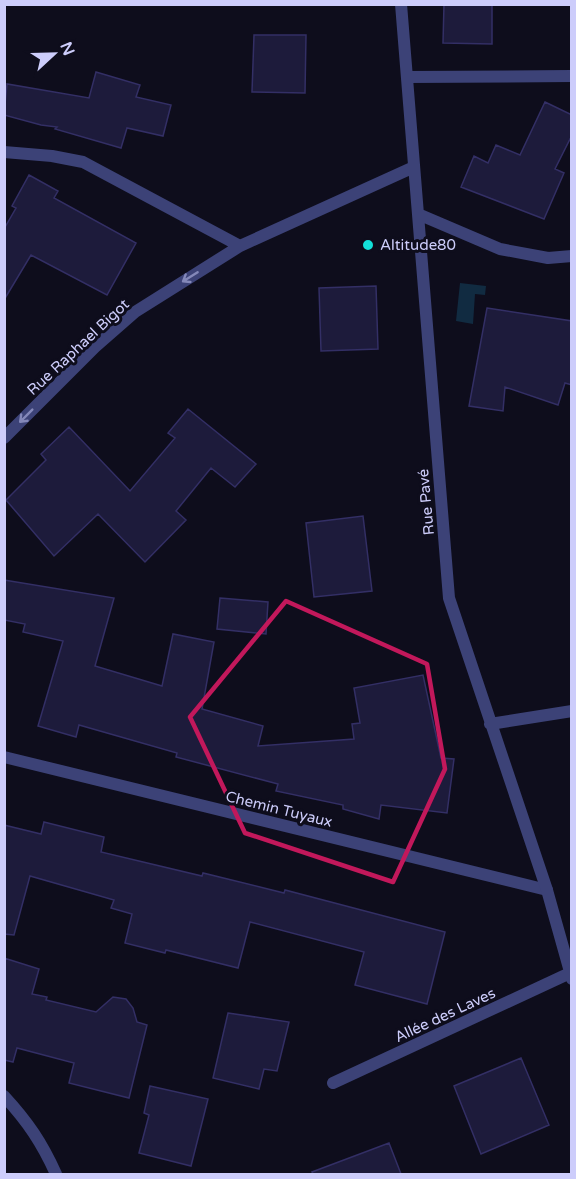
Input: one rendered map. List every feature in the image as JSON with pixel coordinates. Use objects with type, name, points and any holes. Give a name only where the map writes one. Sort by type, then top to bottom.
[{"type":"street","name":"Rue Pavé","points":[[401,4],[449,598],[547,890],[571,976]]},
{"type":"street","points":[[407,77],[572,76]]},
{"type":"street","points":[[4,152],[52,156],[82,162],[240,246]]},
{"type":"street","name":"Rue Raphael Bigot","points":[[4,438],[95,347],[135,312],[240,246],[414,167]]},
{"type":"street","points":[[418,214],[500,249],[548,258],[572,256]]},
{"type":"street","points":[[490,724],[572,711]]},
{"type":"street","name":"Chemin Tuyaux","points":[[4,756],[547,890]]},
{"type":"street","name":"Allée des Laves","points":[[333,1083],[571,976]]},
{"type":"street","points":[[4,1096],[29,1124],[45,1148],[56,1174]]},
{"type":"highlighted area","points":[[286,601],[427,664],[445,769],[393,882],[245,833],[190,717]]},
{"type":"water","points":[[460,283],[486,286],[485,295],[475,294],[473,324],[456,321]]},
{"type":"building","points":[[444,4],[492,4],[492,44],[443,43]]},
{"type":"building","points":[[254,35],[306,35],[305,93],[252,92]]},
{"type":"building","points":[[96,72],[140,85],[136,97],[171,105],[163,136],[127,128],[121,148],[55,129],[57,127],[4,115],[7,84],[89,98]]},
{"type":"building","points":[[545,102],[572,115],[572,135],[555,169],[564,173],[544,219],[461,187],[474,156],[488,163],[496,145],[520,155]]},
{"type":"building","points":[[29,175],[58,191],[54,198],[136,243],[107,295],[31,255],[4,300],[4,229],[16,208],[12,206]]},
{"type":"building","points":[[376,286],[378,349],[321,351],[319,288]]},
{"type":"building","points":[[487,308],[572,321],[572,385],[565,383],[558,405],[505,387],[503,411],[469,406]]},
{"type":"building","points":[[188,409],[256,464],[235,487],[211,468],[176,511],[186,520],[145,562],[98,514],[54,556],[6,500],[46,460],[41,454],[69,427],[130,491],[175,438],[168,433]]},
{"type":"building","points":[[363,516],[372,591],[314,597],[306,523]]},
{"type":"building","points":[[4,580],[114,598],[95,666],[162,686],[173,634],[214,642],[202,709],[263,726],[258,746],[354,739],[352,724],[360,723],[354,688],[423,675],[441,758],[454,759],[447,813],[381,805],[379,819],[343,809],[343,805],[276,791],[278,784],[176,757],[177,753],[79,725],[76,737],[38,726],[63,641],[23,632],[25,624],[4,620]]},
{"type":"building","points":[[220,598],[268,602],[266,634],[217,629]]},
{"type":"building","points":[[44,822],[104,837],[101,852],[202,876],[203,873],[284,893],[285,890],[445,932],[427,1004],[355,985],[364,952],[250,922],[238,968],[166,950],[165,953],[125,943],[132,914],[111,908],[114,900],[30,876],[14,935],[4,934],[4,825],[41,834]]},
{"type":"building","points":[[4,958],[39,969],[32,994],[47,997],[46,1000],[96,1012],[113,997],[126,999],[133,1008],[137,1022],[147,1025],[129,1098],[69,1083],[74,1063],[17,1048],[13,1062],[4,1060]]},
{"type":"building","points":[[228,1013],[289,1022],[277,1071],[264,1069],[259,1089],[213,1078]]},
{"type":"building","points":[[521,1058],[549,1125],[481,1154],[454,1086]]},
{"type":"building","points":[[150,1086],[208,1099],[191,1166],[139,1153],[149,1115],[144,1113]]},
{"type":"building","points":[[389,1143],[401,1174],[313,1174],[312,1172]]},
{"type":"place","name":"Altitude80","points":[[368,245]]}]
